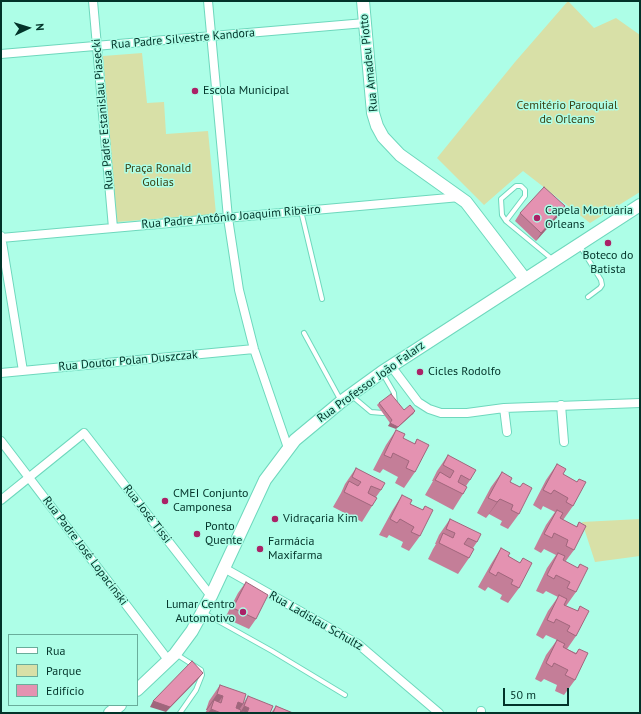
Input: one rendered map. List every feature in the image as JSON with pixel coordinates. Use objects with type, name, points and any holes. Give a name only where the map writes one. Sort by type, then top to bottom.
[{"type":"main road","name":"Rua Amadeu Piotto","points":[[363,1],[373,113],[380,132],[400,155],[461,197],[471,207],[525,278]]},
{"type":"main road","name":"Rua Professor João Falarz","points":[[138,689],[172,657],[202,612],[262,487],[288,448],[304,432],[346,398],[387,369],[525,278],[640,205]]},
{"type":"main road","points":[[110,713],[119,706]]},
{"type":"street","name":"Rua Padre Estanislau Piasecki","points":[[93,1],[112,228]]},
{"type":"street","points":[[208,1],[228,218],[239,290],[254,350],[288,448]]},
{"type":"street","name":"Rua Padre Silvestre Kandora","points":[[1,54],[365,23]]},
{"type":"street","name":"Rua Padre Antônio Joaquim Ribeiro","points":[[1,237],[461,197]]},
{"type":"street","points":[[1,237],[24,371]]},
{"type":"street","name":"Rua Doutor Polan Duszczak","points":[[1,373],[254,350]]},
{"type":"street","points":[[387,369],[418,402],[429,409],[441,412],[467,413],[504,408],[640,403]]},
{"type":"street","points":[[561,405],[564,442]]},
{"type":"street","points":[[504,408],[507,432]]},
{"type":"street","name":"Rua José Tissi","points":[[29,477],[84,433],[211,596]]},
{"type":"street","name":"Rua Padre José Lopacinski","points":[[1,441],[172,657]]},
{"type":"street","points":[[1,500],[29,477]]},
{"type":"street","name":"Rua Ladislau Schultz","points":[[224,568],[358,644],[440,713]]},
{"type":"lane","points":[[506,221],[526,196],[525,190],[521,186],[516,186],[501,199],[502,215],[506,221],[553,260]]},
{"type":"lane","points":[[301,211],[322,299]]},
{"type":"lane","points":[[579,244],[601,280],[600,288],[588,297]]},
{"type":"lane","points":[[304,333],[346,398],[371,412],[383,413]]},
{"type":"lane","points":[[387,369],[394,393],[395,404]]},
{"type":"lane","points":[[202,612],[232,628],[345,695]]},
{"type":"lane","points":[[172,657],[202,670],[202,675],[196,690],[180,713]]},
{"type":"green space","name":"Cemitério Paroquial de Orleans","points":[[568,1],[594,28],[616,18],[640,35],[640,192],[590,223],[523,171],[484,205],[437,158],[515,62]]},
{"type":"green space","name":"Praça Ronald Golias","points":[[142,53],[147,103],[164,102],[166,134],[208,131],[216,214],[117,222],[103,56]]},
{"type":"green space","points":[[640,519],[640,556],[595,562],[582,522]]},
{"type":"building","name":"Capela Mortuária Orleans","points":[[544,187],[565,206],[541,233],[520,213]]},
{"type":"building","points":[[391,394],[404,410],[410,405],[415,411],[398,427],[390,423],[392,420],[379,403]]},
{"type":"building","points":[[396,430],[405,434],[403,438],[415,444],[417,439],[429,445],[415,472],[406,468],[409,461],[393,453],[391,458],[384,455]]},
{"type":"building","points":[[448,455],[476,470],[470,480],[461,475],[458,482],[467,487],[463,494],[435,480],[440,472],[450,478],[454,471],[443,465]]},
{"type":"building","points":[[557,464],[566,469],[563,474],[577,482],[579,479],[586,482],[573,506],[566,502],[568,498],[554,490],[551,494],[543,490]]},
{"type":"building","points":[[356,468],[385,483],[381,490],[371,486],[368,493],[377,498],[372,506],[344,492],[349,481],[358,486],[361,482],[352,477]]},
{"type":"building","points":[[502,472],[512,478],[510,482],[520,487],[523,483],[532,488],[519,514],[511,510],[513,505],[500,499],[497,502],[488,498]]},
{"type":"building","points":[[402,495],[412,500],[410,504],[423,510],[425,506],[433,510],[420,536],[411,532],[414,527],[400,519],[397,523],[390,519]]},
{"type":"building","points":[[557,510],[563,513],[560,518],[577,527],[579,522],[586,526],[574,550],[566,546],[568,540],[554,533],[552,538],[544,534]]},
{"type":"building","points":[[450,519],[481,534],[477,542],[468,538],[464,544],[474,549],[469,558],[439,543],[443,533],[453,538],[455,533],[446,529]]},
{"type":"building","points":[[501,548],[510,553],[508,556],[520,563],[523,558],[532,563],[519,588],[511,584],[513,580],[498,572],[496,576],[489,572]]},
{"type":"building","points":[[558,553],[565,556],[563,560],[578,568],[580,564],[588,568],[576,592],[567,588],[570,582],[556,575],[554,579],[547,575]]},
{"type":"building","points":[[246,582],[268,595],[256,619],[233,608]]},
{"type":"building","points":[[559,595],[567,599],[564,605],[578,611],[580,606],[589,611],[576,636],[567,631],[570,626],[556,619],[554,623],[547,620]]},
{"type":"building","points":[[557,640],[565,644],[563,647],[576,654],[579,649],[588,653],[575,680],[565,675],[568,670],[554,663],[552,667],[546,663]]},
{"type":"building","points":[[192,661],[203,673],[170,707],[153,701]]},
{"type":"building","points":[[220,685],[246,694],[243,704],[238,702],[236,708],[241,710],[240,713],[221,713],[211,709],[214,700],[221,703],[223,696],[217,694]]},
{"type":"building","points":[[248,696],[273,706],[270,713],[247,713],[249,708],[244,706]]},
{"type":"building","points":[[276,706],[293,713],[273,713]]},
{"type":"place","name":"Escola Municipal","points":[[195,91]]},
{"type":"place","name":"Capela Mortuária Orleans","points":[[537,218]]},
{"type":"place","name":"Boteco do Batista","points":[[608,243]]},
{"type":"place","name":"Cicles Rodolfo","points":[[420,372]]},
{"type":"place","name":"CMEI Conjunto Camponesa","points":[[165,501]]},
{"type":"place","name":"Vidraçaria Kim","points":[[275,519]]},
{"type":"place","name":"Ponto Quente","points":[[197,534]]},
{"type":"place","name":"Farmácia Maxifarma","points":[[260,549]]},
{"type":"place","name":"Lumar Centro Automotivo","points":[[243,612]]}]
